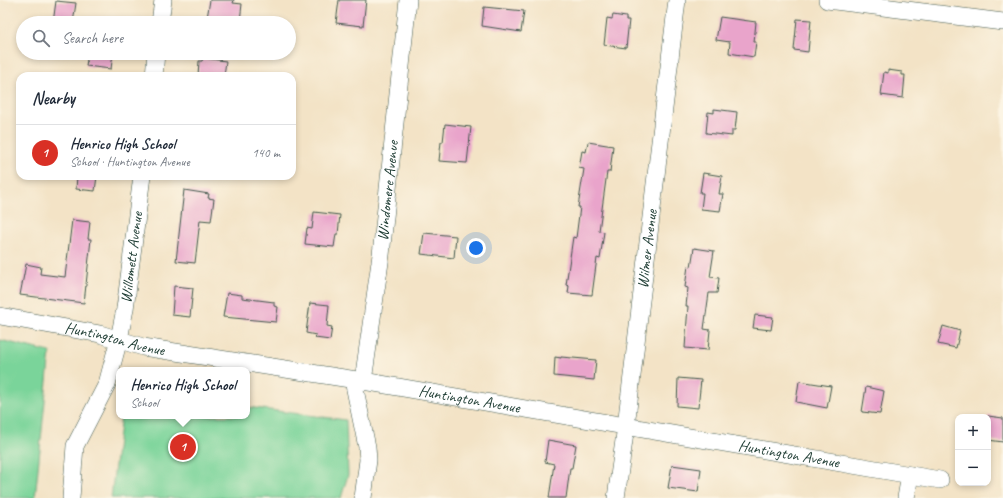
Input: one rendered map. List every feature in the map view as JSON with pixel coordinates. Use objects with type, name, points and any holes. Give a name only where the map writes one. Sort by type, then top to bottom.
[{"type":"street","points":[[161,16],[162,0]]},
{"type":"street","name":"Windomere Avenue","points":[[363,498],[368,460],[358,381],[381,255],[408,0]]},
{"type":"street","name":"Wilmer Avenue","points":[[616,498],[677,0]]},
{"type":"street","points":[[827,0],[1003,22]]},
{"type":"street","points":[[154,72],[155,60]]},
{"type":"street","name":"Willomett Avenue","points":[[71,498],[75,446],[107,384],[119,339],[127,294],[141,180]]},
{"type":"street","name":"Huntington Avenue","points":[[0,316],[100,334],[143,347],[358,381],[940,480]]},
{"type":"street","points":[[906,498],[910,475]]},
{"type":"green space","points":[[0,340],[50,352],[35,498],[0,498]]},
{"type":"green space","points":[[250,407],[346,420],[348,475],[341,498],[111,498],[121,419],[250,419]]},
{"type":"building","points":[[210,0],[234,0],[233,3],[242,4],[241,16],[207,16]]},
{"type":"building","points":[[339,0],[366,0],[363,26],[336,23]]},
{"type":"building","points":[[56,1],[76,3],[74,16],[54,16]]},
{"type":"building","points":[[484,7],[524,11],[521,32],[482,26]]},
{"type":"building","points":[[613,15],[626,17],[626,20],[629,20],[626,48],[604,45],[607,18],[612,19]]},
{"type":"building","points":[[720,17],[756,22],[754,57],[729,53],[730,42],[716,40]]},
{"type":"building","points":[[797,19],[811,20],[808,52],[794,50]]},
{"type":"building","points":[[87,60],[112,60],[111,69],[86,66]]},
{"type":"building","points":[[199,61],[226,61],[225,72],[198,72]]},
{"type":"building","points":[[888,70],[902,72],[902,75],[905,75],[903,98],[881,95],[884,72],[888,73]]},
{"type":"building","points":[[714,109],[737,112],[735,130],[732,130],[732,136],[706,133],[708,112],[714,113]]},
{"type":"building","points":[[445,124],[471,127],[467,163],[439,161]]},
{"type":"building","points":[[588,142],[613,146],[610,172],[607,172],[599,231],[604,232],[600,259],[597,258],[592,295],[568,293],[569,286],[566,285],[573,237],[576,238],[580,207],[578,207],[584,169],[579,168],[582,151],[586,152]]},
{"type":"building","points":[[703,173],[722,176],[719,194],[723,194],[720,211],[701,209],[703,193],[700,193]]},
{"type":"building","points":[[77,180],[96,180],[95,191],[76,189]]},
{"type":"building","points":[[184,190],[209,194],[208,198],[214,199],[211,221],[200,220],[195,263],[176,261]]},
{"type":"building","points":[[314,212],[340,215],[338,234],[336,234],[334,247],[305,244],[307,228],[312,229]]},
{"type":"building","points":[[72,220],[90,222],[88,239],[91,239],[84,303],[20,295],[26,264],[41,267],[40,274],[65,277]]},
{"type":"building","points":[[424,233],[456,236],[454,258],[421,254]]},
{"type":"building","points":[[694,248],[714,251],[710,277],[719,278],[717,293],[709,293],[704,329],[710,330],[708,350],[685,348],[688,288],[685,287],[688,266],[691,267]]},
{"type":"building","points":[[174,286],[193,288],[190,317],[172,315]]},
{"type":"building","points":[[227,293],[242,295],[242,298],[274,302],[274,306],[278,307],[276,322],[223,317]]},
{"type":"building","points":[[310,303],[329,305],[327,326],[332,327],[330,340],[315,338],[316,335],[306,333]]},
{"type":"building","points":[[755,315],[773,317],[771,330],[753,328]]},
{"type":"building","points":[[943,326],[960,331],[956,348],[938,344]]},
{"type":"building","points":[[555,357],[596,360],[594,380],[554,376]]},
{"type":"building","points":[[678,378],[701,380],[698,408],[677,406]]},
{"type":"building","points":[[799,381],[831,386],[827,408],[796,402]]},
{"type":"building","points":[[866,387],[884,391],[880,414],[862,412]]},
{"type":"building","points":[[991,416],[1003,418],[1003,442],[991,440]]},
{"type":"building","points":[[548,440],[576,445],[572,468],[570,468],[566,498],[549,498],[554,464],[545,462]]},
{"type":"building","points":[[672,465],[701,469],[698,492],[668,488]]},
{"type":"place","name":"Henrico High School","points":[[183,447]]}]
